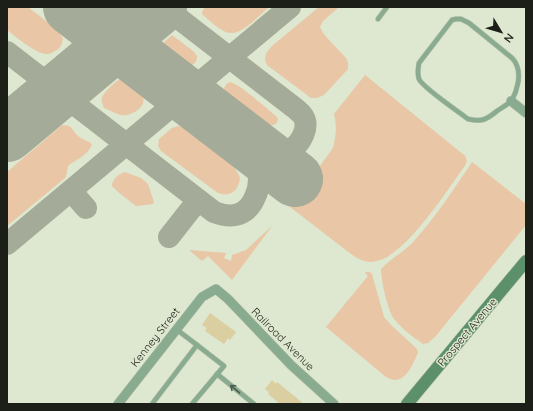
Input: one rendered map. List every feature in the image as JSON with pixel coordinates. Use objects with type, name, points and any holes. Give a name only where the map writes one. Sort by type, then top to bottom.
[{"type":"main road","name":"Prospect Avenue","points":[[407,404],[526,261]]},
{"type":"street","points":[[511,101],[526,113]]},
{"type":"street","name":"Kenney Street","points":[[118,404],[202,297],[216,289]]},
{"type":"street","name":"Railroad Avenue","points":[[216,289],[228,299],[291,365],[334,404]]},
{"type":"lane","points":[[378,19],[387,7]]},
{"type":"lane","points":[[461,19],[468,23],[512,58],[517,65],[519,75],[511,101],[482,121],[475,121],[468,119],[419,80],[419,63],[452,20],[461,19]]},
{"type":"lane","points":[[176,330],[224,366],[192,404]]},
{"type":"lane","points":[[152,404],[197,345]]},
{"type":"lane","points":[[217,374],[254,404]]},
{"type":"shaded area","points":[[7,7],[29,8],[58,30],[63,39],[62,44],[57,50],[50,54],[44,54],[27,45],[7,30]]},
{"type":"shaded area","points":[[205,7],[269,7],[246,27],[231,33],[220,29],[202,14]]},
{"type":"shaded area","points":[[319,7],[339,7],[323,21],[320,27],[323,33],[346,58],[348,69],[324,95],[317,98],[311,98],[267,65],[265,57],[272,46]]},
{"type":"shaded area","points":[[172,35],[193,51],[197,56],[196,61],[192,65],[187,64],[161,45]]},
{"type":"shaded area","points":[[365,75],[464,155],[467,160],[466,164],[449,189],[414,234],[389,256],[373,262],[354,256],[290,207],[333,148],[336,131],[334,114]]},
{"type":"shaded area","points":[[120,79],[138,91],[144,99],[138,110],[125,115],[117,114],[104,108],[102,103],[102,98],[105,93]]},
{"type":"shaded area","points":[[230,82],[247,92],[276,116],[278,119],[276,124],[268,125],[227,94],[224,89],[226,84]]},
{"type":"shaded area","points":[[62,125],[70,126],[77,135],[92,145],[85,154],[69,165],[65,178],[7,226],[7,172]]},
{"type":"shaded area","points":[[178,126],[189,130],[234,166],[240,178],[236,190],[227,194],[218,193],[161,151],[158,146],[159,139],[172,128]]},
{"type":"shaded area","points":[[472,162],[526,204],[526,225],[435,337],[428,343],[423,344],[404,330],[392,316],[385,296],[381,269],[409,246],[421,233]]},
{"type":"shaded area","points":[[125,172],[141,178],[148,184],[154,202],[153,204],[136,206],[112,186],[116,177]]},
{"type":"shaded area","points":[[272,226],[232,280],[208,256],[202,261],[189,250],[226,253],[224,258],[231,261],[232,255],[246,250]]},
{"type":"shaded area","points":[[370,272],[372,274],[384,317],[417,349],[418,353],[412,366],[407,374],[400,379],[394,380],[386,377],[326,327],[368,276],[365,273]]},
{"type":"building","points":[[210,313],[236,332],[230,340],[228,338],[224,344],[205,331],[207,328],[202,325]]},
{"type":"building","points":[[272,380],[276,384],[277,382],[304,404],[280,404],[268,394],[269,392],[265,389]]},
{"type":"taxiway","points":[[164,7],[296,109],[305,120],[305,130],[301,140],[290,150],[270,150],[246,141]]},
{"type":"taxiway","points":[[7,244],[290,7]]},
{"type":"taxiway","points":[[7,52],[214,212],[227,215],[243,212],[252,203],[258,191],[258,169],[246,141]]},
{"type":"taxiway","points":[[71,191],[86,208]]},
{"type":"taxiway","points":[[169,237],[198,200]]},
{"type":"runway","points":[[71,7],[295,179]]},
{"type":"runway","points":[[7,134],[159,7]]}]
